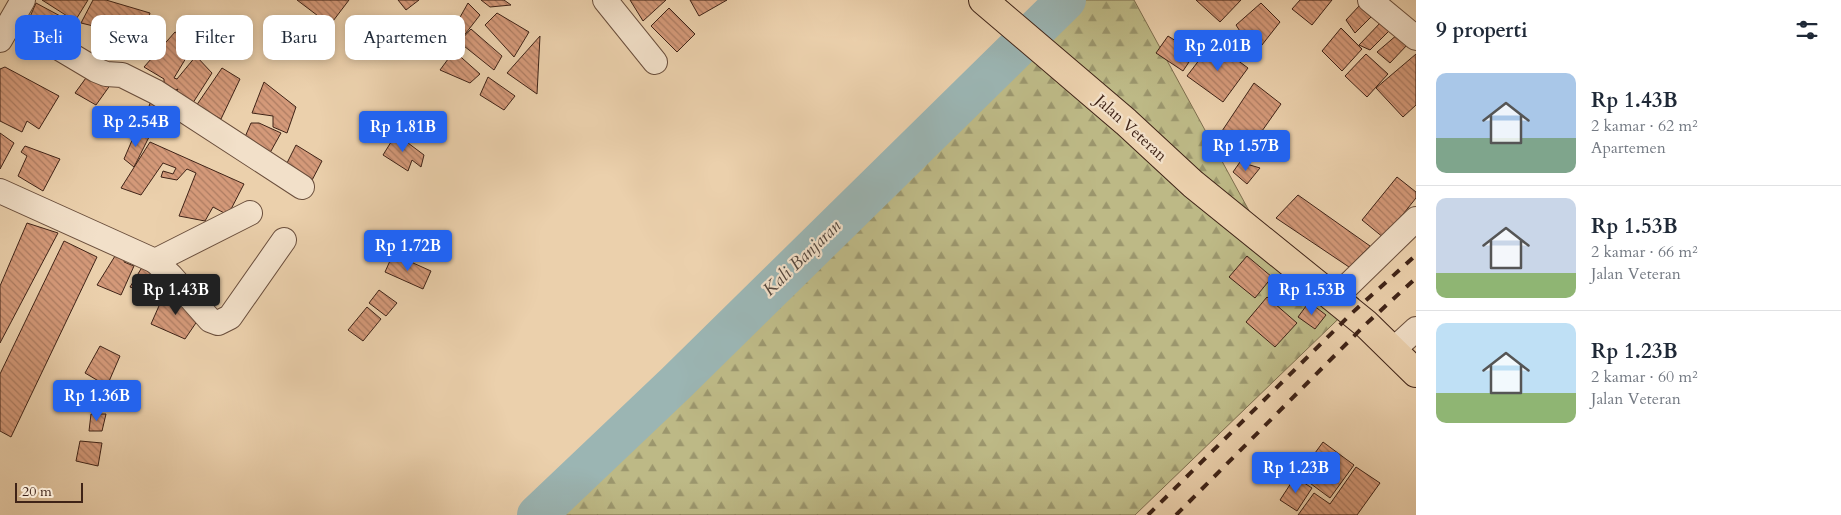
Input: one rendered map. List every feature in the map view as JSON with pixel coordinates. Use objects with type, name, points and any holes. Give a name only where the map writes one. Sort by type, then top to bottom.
[{"type":"highway","name":"Jalan Veteran","points":[[983,0],[1126,122],[1193,184],[1366,324],[1416,373]]},
{"type":"street","points":[[24,0],[6,30],[106,74],[122,75],[156,92],[302,187]]},
{"type":"street","points":[[605,0],[655,62]]},
{"type":"street","points":[[1370,0],[1416,38]]},
{"type":"street","points":[[0,190],[155,261],[172,276],[210,320],[218,323],[230,317],[284,240]]},
{"type":"street","points":[[155,261],[250,213]]},
{"type":"street","points":[[1335,298],[1416,218]]},
{"type":"street","points":[[1392,351],[1416,329]]},
{"type":"green space","points":[[1066,0],[1134,0],[1253,218],[1359,299],[1135,515],[537,515],[676,383]]},
{"type":"building","points":[[42,0],[88,0],[79,15],[66,15]]},
{"type":"building","points":[[93,0],[106,0],[150,13],[149,15],[91,15],[91,25],[81,23]]},
{"type":"building","points":[[297,0],[349,0],[335,18],[335,15],[317,15]]},
{"type":"building","points":[[398,0],[419,0],[406,10]]},
{"type":"building","points":[[481,0],[504,0],[511,5],[490,7]]},
{"type":"building","points":[[630,0],[666,0],[643,21]]},
{"type":"building","points":[[690,0],[727,0],[699,16]]},
{"type":"building","points":[[1196,0],[1241,0],[1220,22]]},
{"type":"building","points":[[1300,0],[1332,0],[1312,25],[1292,9]]},
{"type":"building","points":[[36,3],[58,15],[31,15]]},
{"type":"building","points":[[468,3],[480,15],[465,34],[465,15],[461,15]]},
{"type":"building","points":[[1261,3],[1280,22],[1258,50],[1252,50],[1236,25]]},
{"type":"building","points":[[1360,5],[1371,17],[1355,33],[1346,20]]},
{"type":"building","points":[[669,8],[695,34],[677,52],[651,26]]},
{"type":"building","points":[[497,13],[529,32],[514,57],[485,25]]},
{"type":"building","points":[[1383,20],[1389,31],[1370,50],[1359,45]]},
{"type":"building","points":[[1341,28],[1362,49],[1342,71],[1322,51]]},
{"type":"building","points":[[471,29],[502,56],[494,70],[465,47],[465,36]]},
{"type":"building","points":[[176,33],[176,60],[185,60],[174,78],[177,79],[193,60],[200,60],[212,73],[189,109],[173,98],[178,89],[171,92],[164,88],[164,79],[144,67],[150,60],[166,60],[166,42]]},
{"type":"building","points":[[1398,34],[1408,44],[1390,63],[1377,52]]},
{"type":"building","points":[[540,36],[537,94],[507,73]]},
{"type":"building","points":[[1168,36],[1195,53],[1183,71],[1156,53]]},
{"type":"building","points":[[1213,42],[1248,68],[1223,102],[1187,76]]},
{"type":"building","points":[[1366,54],[1388,74],[1367,97],[1345,76]]},
{"type":"building","points":[[1416,54],[1416,105],[1403,117],[1376,88]]},
{"type":"building","points":[[447,60],[464,60],[480,74],[470,83],[440,70]]},
{"type":"building","points":[[5,67],[59,96],[39,129],[27,121],[22,132],[0,121],[0,69]]},
{"type":"building","points":[[222,68],[240,79],[221,119],[196,106]]},
{"type":"building","points":[[91,71],[111,84],[96,105],[75,93]]},
{"type":"building","points":[[488,77],[515,96],[504,110],[480,95]]},
{"type":"building","points":[[264,82],[296,107],[287,133],[273,127],[273,116],[252,113]]},
{"type":"building","points":[[1254,83],[1281,104],[1243,158],[1218,137]]},
{"type":"building","points":[[154,93],[184,112],[170,131],[146,114]]},
{"type":"building","points":[[251,123],[259,123],[281,133],[266,160],[242,144]]},
{"type":"building","points":[[136,131],[150,135],[134,167],[124,159]]},
{"type":"building","points":[[0,133],[14,143],[0,169]]},
{"type":"building","points":[[396,134],[424,155],[421,167],[412,160],[408,171],[383,155]]},
{"type":"building","points":[[150,142],[244,184],[228,215],[213,207],[205,221],[179,216],[196,173],[187,169],[177,180],[161,177],[163,171],[173,174],[176,168],[163,163],[141,195],[121,188]]},
{"type":"building","points":[[296,145],[322,161],[309,186],[284,169]]},
{"type":"building","points":[[25,146],[60,159],[43,191],[18,176],[27,156],[21,152]]},
{"type":"building","points":[[1240,162],[1260,168],[1247,184],[1233,172]]},
{"type":"building","points":[[1397,177],[1416,192],[1416,198],[1384,238],[1362,220]]},
{"type":"building","points":[[1298,195],[1370,246],[1349,267],[1276,218]]},
{"type":"building","points":[[27,223],[58,233],[0,343],[0,286]]},
{"type":"building","points":[[64,241],[97,257],[11,437],[0,431],[0,374]]},
{"type":"building","points":[[393,254],[431,271],[423,289],[385,272]]},
{"type":"building","points":[[115,256],[125,258],[124,262],[134,266],[121,295],[97,285]]},
{"type":"building","points":[[1247,256],[1272,277],[1255,298],[1229,277]]},
{"type":"building","points":[[144,264],[169,281],[157,297],[130,287]]},
{"type":"building","points":[[1285,272],[1299,285],[1286,298],[1272,285]]},
{"type":"building","points":[[166,290],[202,314],[185,339],[151,324]]},
{"type":"building","points":[[379,290],[397,303],[386,316],[369,303]]},
{"type":"building","points":[[1267,297],[1297,323],[1275,347],[1246,322]]},
{"type":"building","points":[[1309,302],[1326,315],[1315,329],[1298,317]]},
{"type":"building","points":[[367,307],[381,319],[363,341],[348,330]]},
{"type":"building","points":[[100,346],[120,356],[107,386],[85,373]]},
{"type":"building","points":[[91,414],[106,414],[102,431],[89,431]]},
{"type":"building","points":[[80,441],[102,443],[98,466],[76,461]]},
{"type":"building","points":[[1323,442],[1354,465],[1330,498],[1299,475]]},
{"type":"building","points":[[1356,467],[1380,483],[1357,515],[1298,515],[1314,493],[1330,504]]},
{"type":"building","points":[[1295,477],[1312,488],[1297,511],[1280,500]]},
{"type":"waterway","name":"Kali Banjaran","points":[[537,515],[676,383],[1066,0]]},
{"type":"railway","points":[[1148,515],[1352,313],[1416,255]]},
{"type":"railway","points":[[1176,515],[1366,324],[1416,278]]}]
